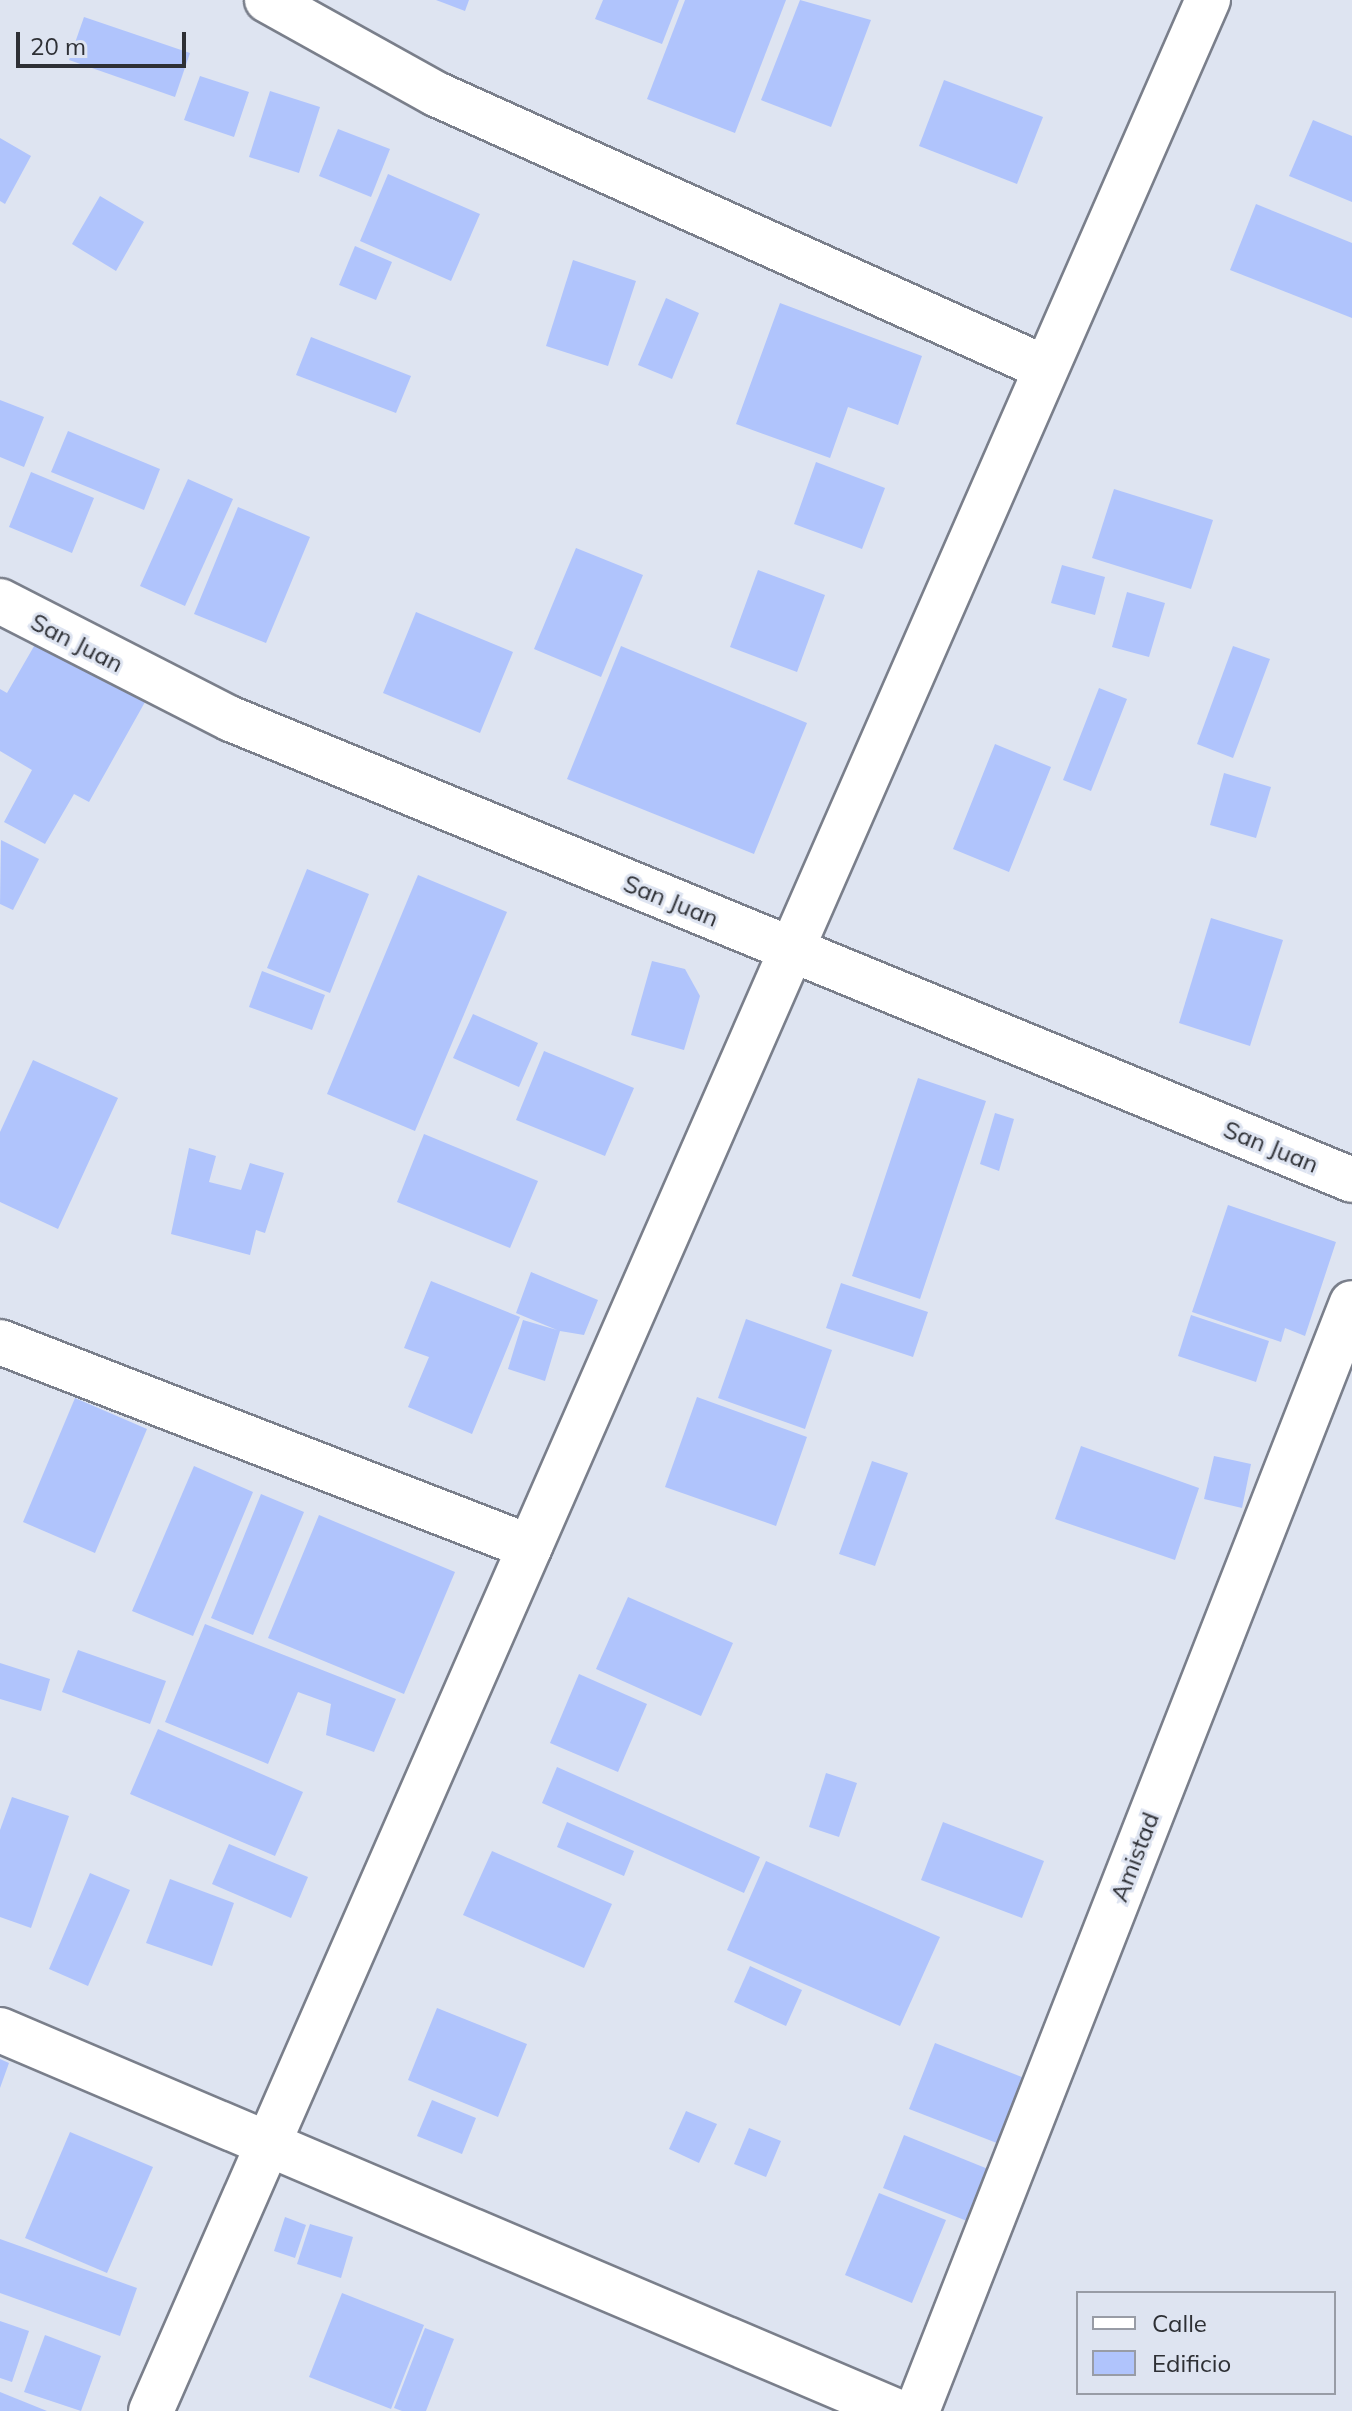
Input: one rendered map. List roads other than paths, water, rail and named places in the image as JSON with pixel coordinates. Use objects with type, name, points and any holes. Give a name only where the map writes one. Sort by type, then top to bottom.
[{"type":"street","points":[[267,0],[436,94],[1041,366]]},
{"type":"street","points":[[151,2411],[530,1547],[1041,366],[1208,0]]},
{"type":"street","name":"San Juan","points":[[0,601],[231,719],[1352,1180]]},
{"type":"street","name":"Amistad","points":[[917,2411],[1352,1303]]},
{"type":"street","points":[[0,1342],[530,1547]]},
{"type":"street","points":[[0,2030],[896,2411]]}]
